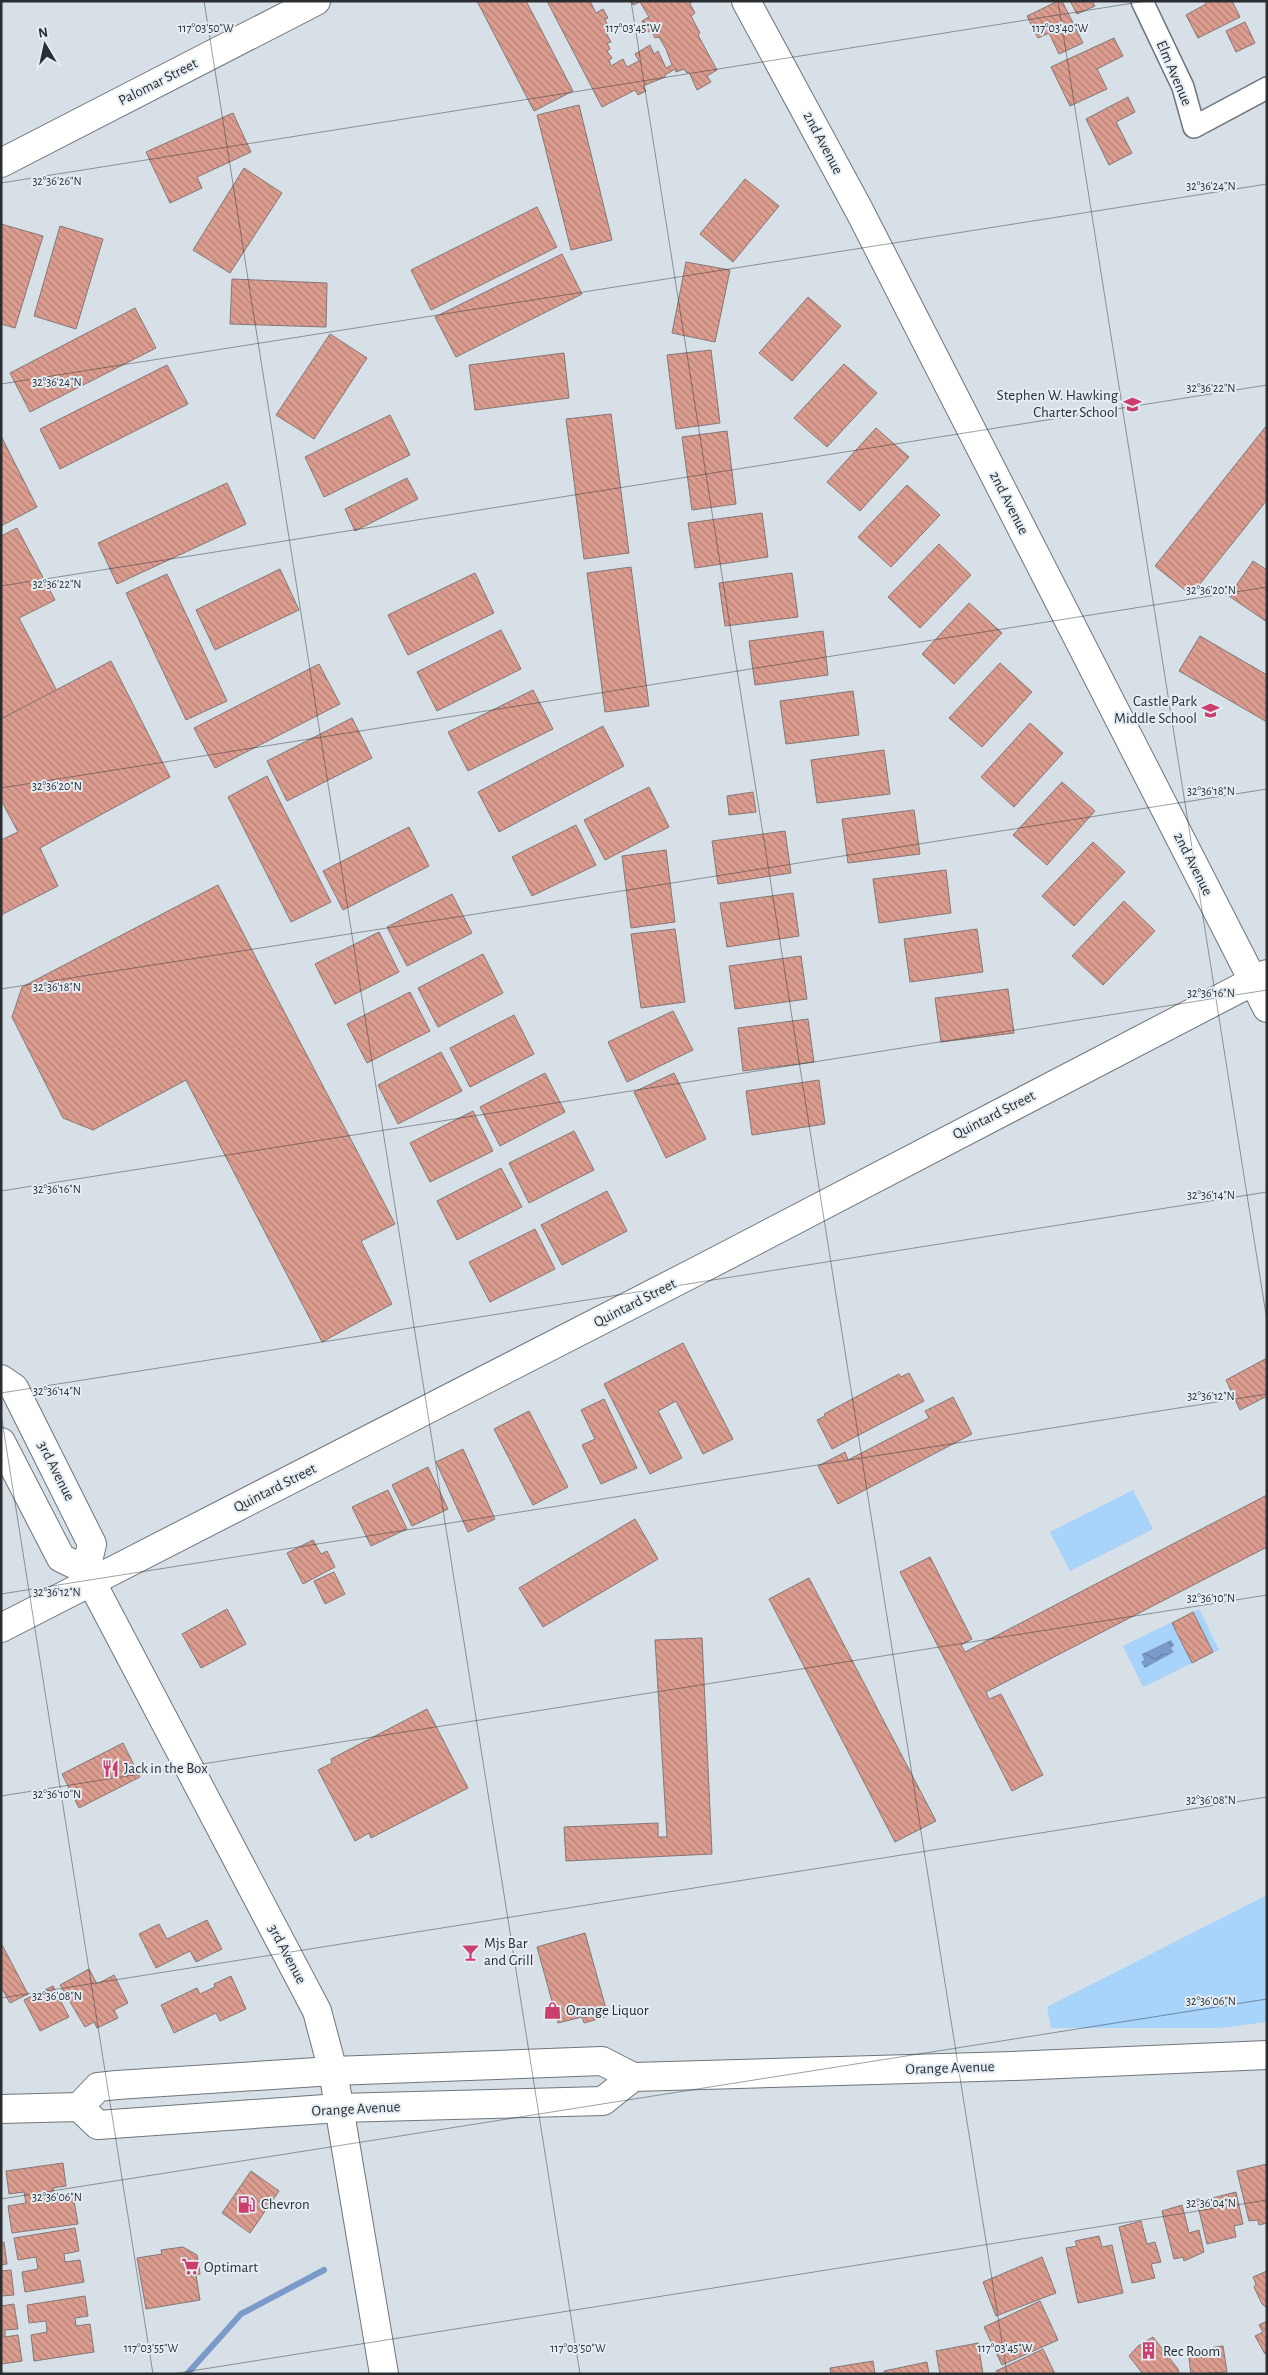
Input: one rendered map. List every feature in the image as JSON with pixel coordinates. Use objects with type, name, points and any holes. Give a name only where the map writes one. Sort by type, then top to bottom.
[{"type":"main road","name":"Palomar Street","points":[[1,162],[316,1]]},
{"type":"main road","name":"2nd Avenue","points":[[746,1],[858,210],[1260,977],[1267,1008]]},
{"type":"main road","name":"Quintard Street","points":[[1,1628],[89,1577],[1260,977]]},
{"type":"main road","name":"3rd Avenue","points":[[1,1379],[14,1388],[92,1544],[89,1577],[317,2011],[333,2071],[340,2108],[384,2374]]},
{"type":"main road","points":[[1,1442],[61,1558],[89,1577]]},
{"type":"main road","name":"Orange Avenue","points":[[632,2077],[603,2100],[340,2108],[98,2125],[79,2107],[98,2087],[333,2071],[602,2062],[632,2077],[1013,2066],[1267,2055]]},
{"type":"main road","points":[[1,2109],[79,2107]]},
{"type":"street","name":"Elm Avenue","points":[[1142,1],[1184,87],[1194,127],[1267,88]]},
{"type":"shaded area","points":[[1133,1490],[1153,1529],[1070,1571],[1050,1532]]},
{"type":"shaded area","points":[[1199,1609],[1219,1650],[1143,1687],[1123,1646]]},
{"type":"shaded area","points":[[1267,1895],[1267,2022],[1220,2028],[1051,2028],[1047,2007]]},
{"type":"water","points":[[1171,1640],[1174,1645],[1171,1648],[1174,1652],[1145,1668],[1141,1662],[1144,1660],[1142,1654]]},
{"type":"building","points":[[477,1],[526,1],[573,91],[534,111]]},
{"type":"building","points":[[547,1],[590,1],[596,13],[603,9],[608,18],[605,19],[609,29],[605,31],[611,42],[607,43],[610,49],[607,51],[612,58],[609,60],[611,66],[623,59],[627,67],[639,61],[635,54],[650,45],[654,54],[658,51],[666,68],[672,65],[666,49],[659,37],[655,38],[651,30],[648,32],[642,21],[649,17],[640,2],[633,5],[631,1],[692,1],[690,4],[695,13],[691,16],[700,33],[698,35],[717,70],[707,76],[711,82],[697,90],[689,72],[687,73],[684,69],[676,72],[675,69],[665,75],[665,77],[643,86],[646,91],[638,95],[635,90],[602,107]]},
{"type":"building","points":[[1058,1],[1062,1],[1083,43],[1059,54],[1049,33],[1038,38],[1027,16]]},
{"type":"building","points":[[1070,1],[1092,1],[1095,6],[1077,14]]},
{"type":"building","points":[[1205,1],[1232,1],[1240,17],[1198,38],[1186,15],[1206,4]]},
{"type":"building","points":[[1245,22],[1255,43],[1236,52],[1226,31]]},
{"type":"building","points":[[1114,38],[1123,56],[1097,69],[1107,89],[1070,106],[1051,67]]},
{"type":"building","points":[[1128,97],[1135,112],[1116,122],[1132,153],[1109,165],[1086,119]]},
{"type":"building","points":[[579,105],[612,240],[571,250],[537,115]]},
{"type":"building","points":[[233,113],[251,152],[197,177],[202,188],[170,203],[146,152]]},
{"type":"building","points":[[244,168],[282,193],[230,273],[193,250]]},
{"type":"building","points":[[745,179],[779,206],[733,262],[700,234]]},
{"type":"building","points":[[537,207],[557,247],[431,310],[411,270]]},
{"type":"building","points":[[1,224],[43,236],[15,328],[1,324]]},
{"type":"building","points":[[60,226],[103,239],[76,329],[34,316]]},
{"type":"building","points":[[562,254],[582,294],[456,357],[435,317]]},
{"type":"building","points":[[686,262],[730,270],[715,342],[672,333]]},
{"type":"building","points":[[232,279],[327,283],[326,327],[230,324]]},
{"type":"building","points":[[808,297],[841,326],[792,381],[759,353]]},
{"type":"building","points":[[135,308],[156,348],[30,412],[10,373]]},
{"type":"building","points":[[330,334],[367,358],[314,439],[276,415]]},
{"type":"building","points":[[711,350],[720,423],[676,429],[667,355]]},
{"type":"building","points":[[564,353],[569,398],[475,410],[469,365]]},
{"type":"building","points":[[844,364],[877,393],[827,447],[794,418]]},
{"type":"building","points":[[167,365],[188,404],[60,469],[40,429]]},
{"type":"building","points":[[611,414],[629,553],[584,559],[566,419]]},
{"type":"building","points":[[390,415],[410,455],[324,497],[305,457]]},
{"type":"building","points":[[1267,425],[1267,500],[1191,595],[1155,566]]},
{"type":"building","points":[[876,428],[909,457],[860,511],[827,482]]},
{"type":"building","points":[[727,431],[736,504],[692,510],[682,437]]},
{"type":"building","points":[[1,436],[37,507],[1,526]]},
{"type":"building","points":[[407,478],[418,499],[355,531],[345,509]]},
{"type":"building","points":[[227,483],[246,524],[117,584],[98,543]]},
{"type":"building","points":[[907,485],[940,515],[891,567],[858,537]]},
{"type":"building","points":[[762,513],[768,557],[695,568],[688,523]]},
{"type":"building","points":[[17,528],[55,600],[19,618],[57,691],[1,719],[1,536]]},
{"type":"building","points":[[939,544],[971,575],[920,628],[888,597]]},
{"type":"building","points":[[1253,561],[1267,570],[1267,622],[1229,596]]},
{"type":"building","points":[[631,567],[649,706],[605,712],[587,573]]},
{"type":"building","points":[[280,569],[299,610],[215,650],[196,610]]},
{"type":"building","points":[[475,573],[494,613],[408,655],[388,615]]},
{"type":"building","points":[[792,573],[798,617],[725,626],[719,583]]},
{"type":"building","points":[[167,574],[227,701],[186,720],[126,593]]},
{"type":"building","points":[[969,603],[1002,633],[954,684],[922,654]]},
{"type":"building","points":[[501,630],[521,669],[437,711],[417,672]]},
{"type":"building","points":[[823,631],[828,675],[755,685],[749,641]]},
{"type":"building","points":[[1200,636],[1267,675],[1267,722],[1179,671]]},
{"type":"building","points":[[111,661],[170,777],[40,848],[58,886],[1,915],[1,840],[18,832],[1,800],[1,719]]},
{"type":"building","points":[[1000,663],[1032,692],[982,747],[949,718]]},
{"type":"building","points":[[319,664],[340,704],[215,768],[194,728]]},
{"type":"building","points":[[533,690],[553,729],[468,771],[448,732]]},
{"type":"building","points":[[853,691],[859,735],[786,744],[780,701]]},
{"type":"building","points":[[352,718],[372,758],[287,801],[267,761]]},
{"type":"building","points":[[1030,723],[1063,753],[1014,807],[981,777]]},
{"type":"building","points":[[603,726],[624,766],[499,832],[478,792]]},
{"type":"building","points":[[884,750],[890,794],[817,803],[811,760]]},
{"type":"building","points":[[267,776],[331,902],[291,922],[228,797]]},
{"type":"building","points":[[1062,782],[1095,811],[1047,865],[1013,835]]},
{"type":"building","points":[[649,787],[669,827],[605,860],[584,820]]},
{"type":"building","points":[[753,792],[756,812],[729,815],[727,796]]},
{"type":"building","points":[[914,810],[920,854],[848,863],[842,819]]},
{"type":"building","points":[[576,825],[596,865],[532,896],[512,857]]},
{"type":"building","points":[[409,827],[429,866],[343,910],[323,871]]},
{"type":"building","points":[[785,831],[791,873],[718,884],[712,841]]},
{"type":"building","points":[[1093,842],[1125,872],[1074,926],[1042,896]]},
{"type":"building","points":[[666,850],[675,922],[631,928],[622,856]]},
{"type":"building","points":[[946,870],[951,913],[879,923],[873,879]]},
{"type":"building","points":[[218,885],[395,1224],[361,1241],[392,1304],[322,1342],[186,1080],[93,1130],[63,1118],[12,1017],[22,987]]},
{"type":"building","points":[[793,893],[799,936],[727,947],[720,903]]},
{"type":"building","points":[[452,894],[472,933],[407,966],[387,927]]},
{"type":"building","points":[[1124,901],[1155,931],[1103,985],[1072,956]]},
{"type":"building","points":[[675,929],[685,1002],[641,1008],[631,934]]},
{"type":"building","points":[[977,929],[983,972],[910,982],[904,939]]},
{"type":"building","points":[[379,932],[399,972],[335,1004],[315,964]]},
{"type":"building","points":[[483,954],[503,993],[438,1027],[418,988]]},
{"type":"building","points":[[801,956],[807,999],[735,1009],[729,966]]},
{"type":"building","points":[[1008,989],[1014,1033],[941,1042],[935,998]]},
{"type":"building","points":[[410,992],[430,1031],[367,1063],[347,1024]]},
{"type":"building","points":[[673,1011],[693,1050],[627,1082],[608,1042]]},
{"type":"building","points":[[514,1015],[534,1054],[470,1087],[450,1048]]},
{"type":"building","points":[[808,1019],[814,1062],[743,1071],[738,1028]]},
{"type":"building","points":[[441,1052],[462,1091],[398,1124],[378,1085]]},
{"type":"building","points":[[545,1073],[565,1112],[500,1146],[480,1107]]},
{"type":"building","points":[[674,1073],[706,1139],[666,1158],[634,1092]]},
{"type":"building","points":[[819,1080],[825,1124],[752,1135],[746,1091]]},
{"type":"building","points":[[473,1111],[493,1151],[430,1182],[410,1143]]},
{"type":"building","points":[[574,1131],[594,1170],[529,1203],[509,1163]]},
{"type":"building","points":[[501,1168],[522,1207],[457,1240],[437,1201]]},
{"type":"building","points":[[607,1191],[627,1231],[562,1265],[541,1225]]},
{"type":"building","points":[[535,1229],[555,1269],[490,1302],[469,1262]]},
{"type":"building","points":[[683,1343],[733,1439],[703,1454],[676,1401],[658,1411],[682,1458],[650,1474],[604,1384]]},
{"type":"building","points":[[1267,1358],[1267,1396],[1240,1410],[1226,1380]]},
{"type":"building","points":[[909,1373],[924,1401],[832,1449],[817,1420],[825,1416],[824,1414],[899,1374],[901,1377]]},
{"type":"building","points":[[953,1397],[972,1434],[838,1504],[818,1466],[845,1452],[848,1460],[929,1418],[925,1411]]},
{"type":"building","points":[[604,1399],[637,1468],[601,1484],[582,1445],[595,1439],[581,1410]]},
{"type":"building","points":[[529,1411],[568,1487],[533,1505],[494,1429]]},
{"type":"building","points":[[463,1449],[495,1519],[468,1532],[436,1462]]},
{"type":"building","points":[[428,1467],[448,1509],[412,1526],[392,1485]]},
{"type":"building","points":[[388,1490],[407,1529],[371,1546],[352,1507]]},
{"type":"building","points":[[1267,1495],[1267,1547],[986,1692],[989,1699],[1001,1694],[1043,1775],[1012,1791],[900,1572],[930,1557],[972,1639],[961,1645],[965,1652]]},
{"type":"building","points":[[635,1519],[658,1559],[543,1627],[519,1588]]},
{"type":"building","points":[[313,1540],[321,1554],[327,1551],[335,1567],[303,1584],[287,1553]]},
{"type":"building","points":[[334,1572],[345,1594],[325,1604],[314,1581]]},
{"type":"building","points":[[809,1578],[936,1821],[895,1842],[769,1599]]},
{"type":"building","points":[[227,1609],[246,1644],[201,1668],[182,1634]]},
{"type":"building","points":[[1193,1612],[1213,1652],[1192,1663],[1172,1623]]},
{"type":"building","points":[[702,1638],[712,1854],[566,1861],[564,1827],[658,1823],[658,1837],[667,1837],[655,1640]]},
{"type":"building","points":[[427,1709],[468,1788],[371,1838],[369,1833],[355,1841],[318,1770],[332,1763],[331,1759]]},
{"type":"building","points":[[123,1743],[140,1777],[79,1808],[62,1774]]},
{"type":"building","points":[[207,1920],[222,1949],[196,1962],[190,1951],[156,1968],[139,1934],[159,1924],[167,1939]]},
{"type":"building","points":[[585,1933],[608,2016],[584,2023],[582,2017],[558,2023],[537,1947]]},
{"type":"building","points":[[1,1943],[28,1994],[10,2003],[1,1987]]},
{"type":"building","points":[[89,1969],[97,1984],[114,1975],[128,2003],[114,2010],[118,2018],[97,2028],[94,2022],[85,2027],[60,1985]]},
{"type":"building","points":[[231,1976],[246,2009],[220,2021],[216,2013],[174,2033],[161,2005],[197,1988],[200,1994],[215,1987],[214,1984]]},
{"type":"building","points":[[53,1986],[69,2017],[40,2031],[24,2000]]},
{"type":"building","points":[[63,2163],[66,2186],[53,2188],[55,2198],[73,2195],[78,2224],[12,2233],[8,2206],[26,2203],[24,2192],[9,2194],[6,2171]]},
{"type":"building","points":[[1267,2164],[1267,2223],[1259,2225],[1258,2220],[1249,2221],[1237,2171]]},
{"type":"building","points":[[251,2171],[279,2191],[250,2233],[222,2213]]},
{"type":"building","points":[[1236,2192],[1243,2224],[1234,2226],[1236,2237],[1207,2244],[1197,2202]]},
{"type":"building","points":[[1182,2205],[1189,2233],[1199,2230],[1204,2252],[1184,2261],[1183,2257],[1174,2259],[1162,2211]]},
{"type":"building","points":[[1141,2221],[1147,2244],[1155,2242],[1161,2262],[1151,2264],[1155,2278],[1132,2283],[1119,2227]]},
{"type":"building","points":[[75,2228],[79,2251],[64,2254],[65,2262],[80,2260],[84,2282],[25,2292],[22,2272],[38,2269],[36,2257],[18,2260],[14,2238]]},
{"type":"building","points":[[1099,2236],[1102,2247],[1112,2245],[1123,2293],[1078,2303],[1066,2248],[1077,2246],[1075,2241]]},
{"type":"building","points":[[4,2242],[7,2264],[1,2265],[1,2243]]},
{"type":"building","points":[[183,2247],[197,2255],[200,2274],[196,2275],[200,2300],[146,2309],[137,2258],[162,2254],[161,2250]]},
{"type":"building","points":[[1042,2257],[1056,2293],[996,2316],[983,2282]]},
{"type":"building","points":[[11,2270],[14,2295],[1,2296],[1,2271]]},
{"type":"building","points":[[1267,2271],[1267,2308],[1262,2304],[1254,2287],[1256,2284],[1253,2277]]},
{"type":"building","points":[[85,2296],[88,2316],[75,2318],[76,2326],[90,2324],[94,2352],[34,2361],[31,2335],[47,2332],[46,2321],[29,2323],[27,2305]]},
{"type":"building","points":[[1040,2301],[1058,2340],[1002,2365],[984,2327]]},
{"type":"building","points":[[14,2304],[18,2329],[5,2330],[5,2337],[18,2335],[22,2361],[1,2364],[1,2306]]},
{"type":"building","points":[[1267,2321],[1267,2353],[1265,2354],[1255,2336],[1263,2332],[1259,2325]]},
{"type":"building","name":"Rec Room","points":[[1153,2337],[1178,2369],[1179,2374],[1143,2374],[1129,2356],[1138,2346]]},
{"type":"building","points":[[978,2343],[983,2374],[940,2374],[936,2351]]},
{"type":"building","points":[[1223,2346],[1227,2372],[1191,2374],[1188,2351]]},
{"type":"building","points":[[1043,2349],[1055,2374],[998,2374],[996,2371]]},
{"type":"building","points":[[873,2361],[875,2374],[831,2374],[830,2368]]},
{"type":"building","points":[[927,2362],[929,2374],[884,2374],[884,2371]]},
{"type":"waterway","points":[[187,2374],[241,2314],[324,2270]]},
{"type":"place","name":"Stephen W. Hawking Charter School","points":[[1132,404]]},
{"type":"place","name":"Castle Park Middle School","points":[[1211,710]]},
{"type":"place","name":"Jack in the Box","points":[[110,1768]]},
{"type":"place","name":"Mjs Bar and Grill","points":[[470,1952]]},
{"type":"place","name":"Orange Liquor","points":[[552,2010]]},
{"type":"place","name":"Chevron","points":[[247,2204]]},
{"type":"place","name":"Optimart","points":[[190,2267]]},
{"type":"place","name":"Rec Room","points":[[1149,2351]]}]
